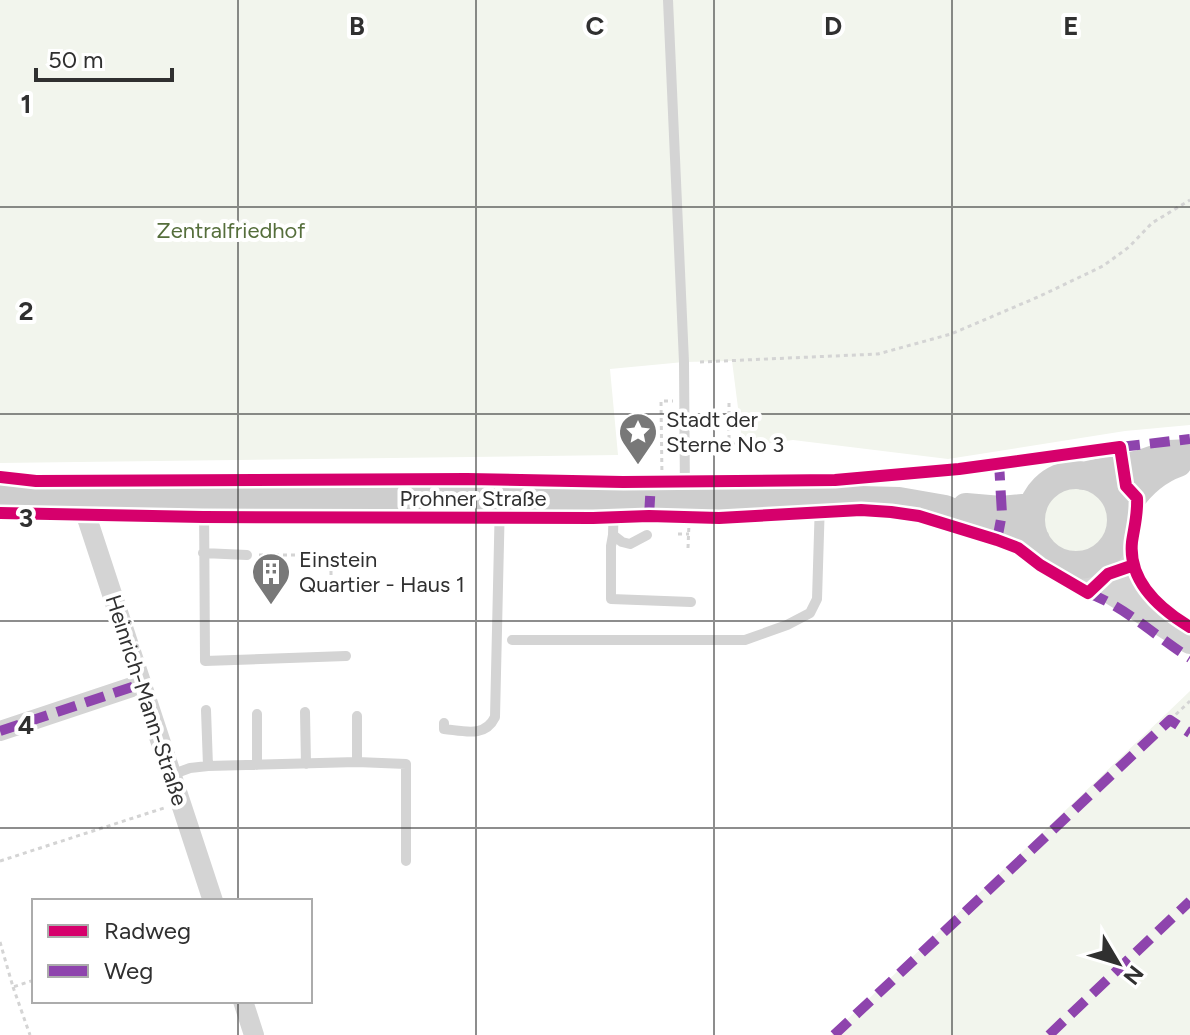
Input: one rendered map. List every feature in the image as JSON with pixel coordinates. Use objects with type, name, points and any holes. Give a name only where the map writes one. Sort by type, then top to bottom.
[{"type":"main road","points":[[1083,476],[1132,466],[1169,454],[1190,453]]},
{"type":"main road","points":[[1119,527],[1118,504],[1113,493],[1094,479],[1083,476],[1072,475],[1052,482],[1033,507],[1032,529],[1036,540],[1052,558],[1075,565],[1095,561],[1111,549],[1134,495],[1162,470],[1190,459]]},
{"type":"main road","name":"Prohner Straße","points":[[0,495],[204,499],[614,498],[687,509],[821,499],[899,501],[945,509],[969,520],[1036,540]]},
{"type":"main road","name":"Prohner Straße","points":[[945,509],[1033,507]]},
{"type":"street","name":"Heinrich-Mann-Straße","points":[[83,498],[90,529],[212,899]]},
{"type":"street","points":[[1119,527],[1125,569],[1147,614]]},
{"type":"street","points":[[1075,565],[1189,640]]},
{"type":"street","points":[[0,731],[141,684]]},
{"type":"street","points":[[244,1003],[254,1035]]},
{"type":"lane","points":[[668,0],[684,362],[687,509]]},
{"type":"lane","points":[[444,723],[444,729],[475,732],[486,729],[495,717],[500,497]]},
{"type":"lane","points":[[614,498],[611,599],[691,602]]},
{"type":"lane","points":[[204,499],[205,661],[346,656]]},
{"type":"lane","points":[[512,640],[745,640],[787,625],[810,613],[817,599],[821,499]]},
{"type":"lane","points":[[613,535],[630,544],[647,535]]},
{"type":"lane","points":[[203,553],[247,555]]},
{"type":"lane","points":[[206,710],[208,766]]},
{"type":"lane","points":[[305,712],[306,764]]},
{"type":"lane","points":[[257,714],[257,765]]},
{"type":"lane","points":[[357,716],[357,762]]},
{"type":"lane","points":[[171,775],[208,766],[357,762],[406,764],[406,861]]},
{"type":"path","points":[[684,362],[878,354],[951,334],[1103,266],[1129,247],[1152,223],[1190,200]]},
{"type":"path","points":[[662,482],[661,401],[684,401]]},
{"type":"path","points":[[729,403],[729,439],[743,454]]},
{"type":"path","points":[[687,509],[688,548]]},
{"type":"path","points":[[678,534],[689,534]]},
{"type":"path","points":[[247,555],[331,555],[331,575]]},
{"type":"path","points":[[1170,720],[1190,701]]},
{"type":"path","points":[[0,861],[181,802]]},
{"type":"path","points":[[0,942],[30,1035]]},
{"type":"path","points":[[13,987],[32,981]]},
{"type":"green space","name":"Zentralfriedhof","points":[[0,0],[1190,0],[1190,425],[1125,431],[948,459],[793,440],[743,447],[732,361],[684,362],[610,369],[618,455],[0,463]]},
{"type":"green space","points":[[1075,485],[1100,495],[1110,520],[1100,545],[1075,555],[1050,545],[1040,520],[1050,495]]},
{"type":"green space","points":[[1190,691],[1190,1035],[831,1035]]},
{"type":"marked path","points":[[1120,447],[1190,439]]},
{"type":"marked path","points":[[997,540],[1002,514],[999,463]]},
{"type":"marked path","points":[[649,516],[651,482]]},
{"type":"marked path","points":[[1088,593],[1128,614],[1190,658]]},
{"type":"marked path","points":[[0,731],[141,684]]},
{"type":"marked path","points":[[834,1035],[1170,720],[1190,733]]},
{"type":"marked path","points":[[1049,1035],[1190,901]]},
{"type":"cycle path","points":[[0,477],[36,481],[835,480],[959,469],[1120,447],[1126,486],[1137,498],[1132,542],[1135,569],[1157,602],[1190,627]]},
{"type":"cycle path","points":[[0,513],[203,517],[719,518],[861,510],[919,516],[997,540],[1018,548],[1040,565],[1088,593],[1108,574],[1134,565]]},
{"type":"place","name":"Stadt der Sterne No 3","points":[[638,466]]},
{"type":"place","name":"Einstein Quartier - Haus 1","points":[[271,606]]}]
